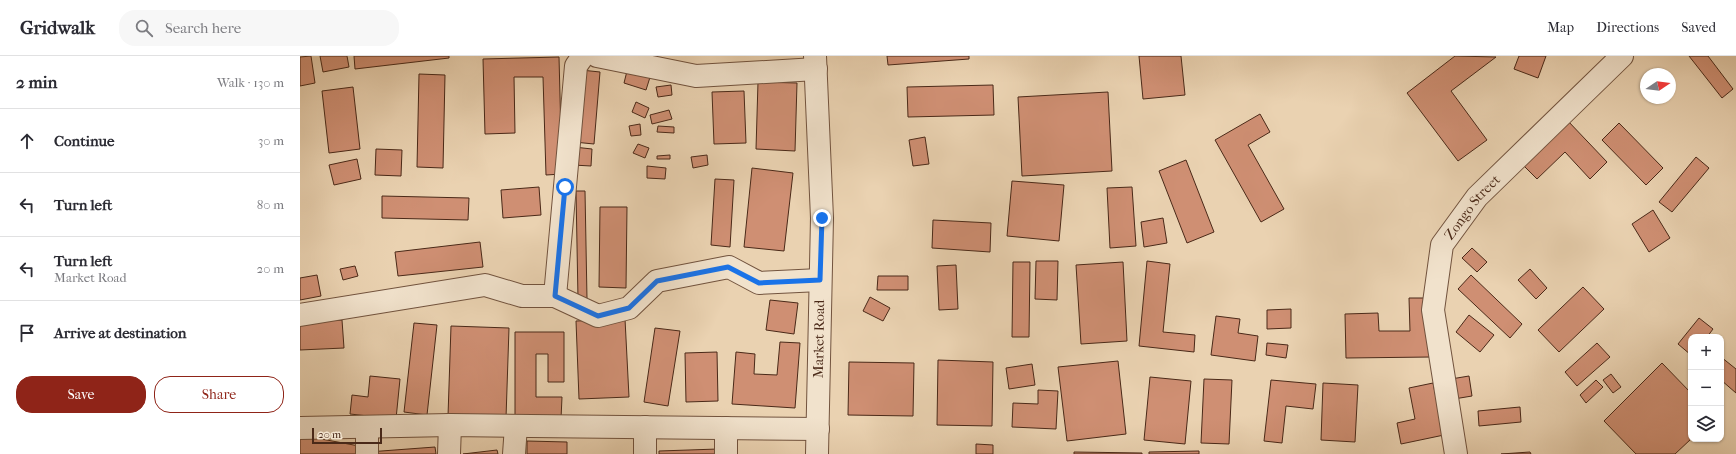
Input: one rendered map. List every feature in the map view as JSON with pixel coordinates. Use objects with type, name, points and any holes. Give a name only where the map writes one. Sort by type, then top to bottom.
[{"type":"street","points":[[555,296],[576,66],[583,56]]},
{"type":"street","points":[[598,56],[696,76],[815,62]]},
{"type":"street","name":"Zongo Street","points":[[1456,454],[1433,310],[1442,245],[1477,197],[1622,56]]},
{"type":"street","name":"Market Road","points":[[815,62],[822,218],[817,454]]},
{"type":"street","points":[[300,315],[485,285],[522,296],[555,296],[598,316],[629,308],[657,281],[728,267],[759,283],[820,280]]},
{"type":"street","points":[[300,428],[450,425],[818,429]]},
{"type":"street","points":[[450,425],[450,454]]},
{"type":"street","points":[[514,454],[516,426]]},
{"type":"street","points":[[367,427],[367,454]]},
{"type":"street","points":[[645,427],[645,454]]},
{"type":"street","points":[[726,428],[726,454]]},
{"type":"building","points":[[311,56],[315,83],[300,86],[300,57]]},
{"type":"building","points":[[320,56],[347,56],[349,67],[323,72]]},
{"type":"building","points":[[354,56],[449,56],[449,58],[355,69]]},
{"type":"building","points":[[887,56],[969,56],[969,59],[888,65]]},
{"type":"building","points":[[1139,56],[1181,56],[1185,95],[1143,99]]},
{"type":"building","points":[[1455,56],[1496,57],[1451,91],[1487,140],[1458,161],[1407,93]]},
{"type":"building","points":[[1519,56],[1546,56],[1538,78],[1514,69]]},
{"type":"building","points":[[1689,56],[1708,56],[1733,89],[1722,98]]},
{"type":"building","points":[[559,57],[562,174],[546,175],[543,77],[514,77],[515,133],[485,134],[483,59]]},
{"type":"building","points":[[628,67],[651,74],[646,90],[624,83]]},
{"type":"building","points":[[581,70],[600,72],[594,144],[574,142]]},
{"type":"building","points":[[419,74],[445,75],[443,168],[417,167]]},
{"type":"building","points":[[758,82],[797,83],[795,151],[756,149]]},
{"type":"building","points":[[671,85],[672,95],[658,97],[656,87]]},
{"type":"building","points":[[993,85],[994,115],[908,117],[907,87]]},
{"type":"building","points":[[353,87],[360,149],[329,153],[322,91]]},
{"type":"building","points":[[744,91],[746,143],[714,144],[712,92]]},
{"type":"building","points":[[1108,92],[1112,171],[1022,176],[1018,97]]},
{"type":"building","points":[[636,102],[649,108],[645,118],[632,112]]},
{"type":"building","points":[[669,110],[672,119],[652,124],[650,115]]},
{"type":"building","points":[[1260,114],[1270,132],[1248,145],[1284,209],[1261,222],[1215,140]]},
{"type":"building","points":[[1567,120],[1607,162],[1590,179],[1565,152],[1537,179],[1522,164]]},
{"type":"building","points":[[1619,123],[1663,168],[1646,185],[1602,140]]},
{"type":"building","points":[[640,124],[641,135],[631,136],[629,126]]},
{"type":"building","points":[[658,126],[674,127],[674,133],[657,132]]},
{"type":"building","points":[[925,137],[929,164],[913,166],[909,140]]},
{"type":"building","points":[[638,144],[649,148],[645,158],[633,153]]},
{"type":"building","points":[[574,147],[592,149],[591,166],[573,165]]},
{"type":"building","points":[[376,149],[402,150],[401,176],[375,175]]},
{"type":"building","points":[[670,155],[670,159],[657,159],[657,156]]},
{"type":"building","points":[[707,155],[708,165],[693,168],[691,157]]},
{"type":"building","points":[[1696,157],[1709,168],[1672,212],[1659,202]]},
{"type":"building","points":[[357,159],[361,179],[334,185],[329,165]]},
{"type":"building","points":[[1186,160],[1214,232],[1187,243],[1159,171]]},
{"type":"building","points":[[647,166],[666,168],[665,179],[647,178]]},
{"type":"building","points":[[752,168],[793,173],[784,251],[744,247]]},
{"type":"building","points":[[715,179],[734,180],[730,247],[711,245]]},
{"type":"building","points":[[1012,181],[1064,185],[1059,241],[1007,236]]},
{"type":"building","points":[[539,187],[541,215],[503,218],[501,190]]},
{"type":"building","points":[[1132,187],[1136,246],[1110,248],[1107,188]]},
{"type":"building","points":[[576,191],[585,191],[587,299],[578,299]]},
{"type":"building","points":[[382,196],[469,198],[468,220],[382,218]]},
{"type":"building","points":[[600,207],[627,207],[626,288],[599,287]]},
{"type":"building","points":[[1653,210],[1670,238],[1649,252],[1632,224]]},
{"type":"building","points":[[1163,218],[1167,243],[1144,247],[1141,222]]},
{"type":"building","points":[[933,220],[991,223],[990,252],[932,248]]},
{"type":"building","points":[[480,242],[483,267],[398,276],[395,252]]},
{"type":"building","points":[[1472,248],[1487,262],[1477,272],[1462,258]]},
{"type":"building","points":[[1036,261],[1058,261],[1057,300],[1035,299]]},
{"type":"building","points":[[1147,261],[1170,264],[1163,332],[1195,335],[1194,352],[1139,346]]},
{"type":"building","points":[[1013,262],[1030,262],[1029,337],[1012,337]]},
{"type":"building","points":[[1123,262],[1127,341],[1081,344],[1076,265]]},
{"type":"building","points":[[956,265],[958,309],[939,310],[937,266]]},
{"type":"building","points":[[355,266],[358,276],[343,280],[340,269]]},
{"type":"building","points":[[1530,269],[1547,288],[1536,299],[1518,280]]},
{"type":"building","points":[[317,275],[321,296],[300,300],[300,278]]},
{"type":"building","points":[[1471,275],[1522,324],[1510,338],[1458,289]]},
{"type":"building","points":[[878,276],[908,276],[908,290],[877,290]]},
{"type":"building","points":[[1583,287],[1604,309],[1559,352],[1538,330]]},
{"type":"building","points":[[870,297],[890,308],[883,321],[863,311]]},
{"type":"building","points":[[1409,298],[1430,298],[1431,357],[1346,358],[1345,314],[1378,313],[1379,331],[1410,331]]},
{"type":"building","points":[[770,300],[798,303],[794,334],[766,330]]},
{"type":"building","points":[[1291,309],[1291,328],[1267,329],[1267,310]]},
{"type":"building","points":[[1469,315],[1494,335],[1480,352],[1456,332]]},
{"type":"building","points":[[1216,316],[1240,319],[1238,333],[1258,336],[1255,361],[1211,355]]},
{"type":"building","points":[[1699,318],[1713,329],[1709,334],[1688,334],[1688,352],[1678,344]]},
{"type":"building","points":[[625,319],[629,397],[579,399],[576,321]]},
{"type":"building","points":[[342,320],[344,348],[300,350],[300,322]]},
{"type":"building","points":[[414,323],[437,325],[427,415],[404,412]]},
{"type":"building","points":[[451,326],[509,328],[506,418],[448,416]]},
{"type":"building","points":[[655,328],[680,331],[668,406],[644,402]]},
{"type":"building","points":[[515,332],[564,332],[564,382],[548,382],[548,354],[536,354],[536,397],[562,397],[561,419],[515,418]]},
{"type":"building","points":[[780,342],[800,343],[795,408],[732,404],[736,352],[755,354],[754,374],[777,375]]},
{"type":"building","points":[[1267,343],[1288,345],[1286,358],[1266,355]]},
{"type":"building","points":[[1597,343],[1610,357],[1577,386],[1565,372]]},
{"type":"building","points":[[717,352],[718,401],[686,402],[685,353]]},
{"type":"building","points":[[1724,359],[1736,369],[1736,393],[1724,383]]},
{"type":"building","points":[[938,360],[993,362],[992,426],[937,425]]},
{"type":"building","points":[[1118,361],[1126,434],[1067,441],[1058,367]]},
{"type":"building","points":[[849,362],[914,363],[913,416],[848,415]]},
{"type":"building","points":[[1662,363],[1688,390],[1688,442],[1675,454],[1636,454],[1604,421]]},
{"type":"building","points":[[1032,364],[1035,385],[1009,389],[1006,368]]},
{"type":"building","points":[[1611,374],[1621,387],[1613,393],[1603,380]]},
{"type":"building","points":[[370,376],[400,379],[396,419],[350,414],[352,395],[368,397]]},
{"type":"building","points":[[1469,376],[1472,396],[1454,399],[1451,379]]},
{"type":"building","points":[[1150,377],[1191,381],[1185,444],[1144,440]]},
{"type":"building","points":[[1204,379],[1232,380],[1229,444],[1201,443]]},
{"type":"building","points":[[1271,380],[1316,384],[1313,409],[1286,406],[1282,443],[1264,441]]},
{"type":"building","points":[[1596,380],[1603,387],[1586,403],[1580,395]]},
{"type":"building","points":[[1323,383],[1358,385],[1355,442],[1321,440]]},
{"type":"building","points":[[1433,383],[1444,435],[1401,444],[1397,423],[1415,419],[1409,388]]},
{"type":"building","points":[[1038,390],[1058,391],[1056,429],[1012,427],[1013,403],[1038,404]]},
{"type":"building","points":[[1520,407],[1521,422],[1479,426],[1478,411]]},
{"type":"building","points":[[300,435],[359,446],[358,454],[300,454]]},
{"type":"building","points":[[527,441],[567,442],[567,454],[527,454]]},
{"type":"building","points":[[976,444],[993,445],[993,454],[976,454]]},
{"type":"building","points":[[435,447],[436,454],[368,454],[368,452]]},
{"type":"building","points":[[718,449],[718,454],[659,454],[659,451]]},
{"type":"building","points":[[497,450],[498,454],[463,454]]},
{"type":"building","points":[[1199,451],[1199,454],[1149,454],[1149,452]]},
{"type":"building","points":[[1074,452],[1142,453],[1142,454],[1074,454]]},
{"type":"building","points":[[1530,452],[1531,454],[1501,454]]},
{"type":"route","points":[[565,187],[555,296],[598,316],[629,308],[657,281],[728,267],[759,283],[820,280],[822,218]]}]
